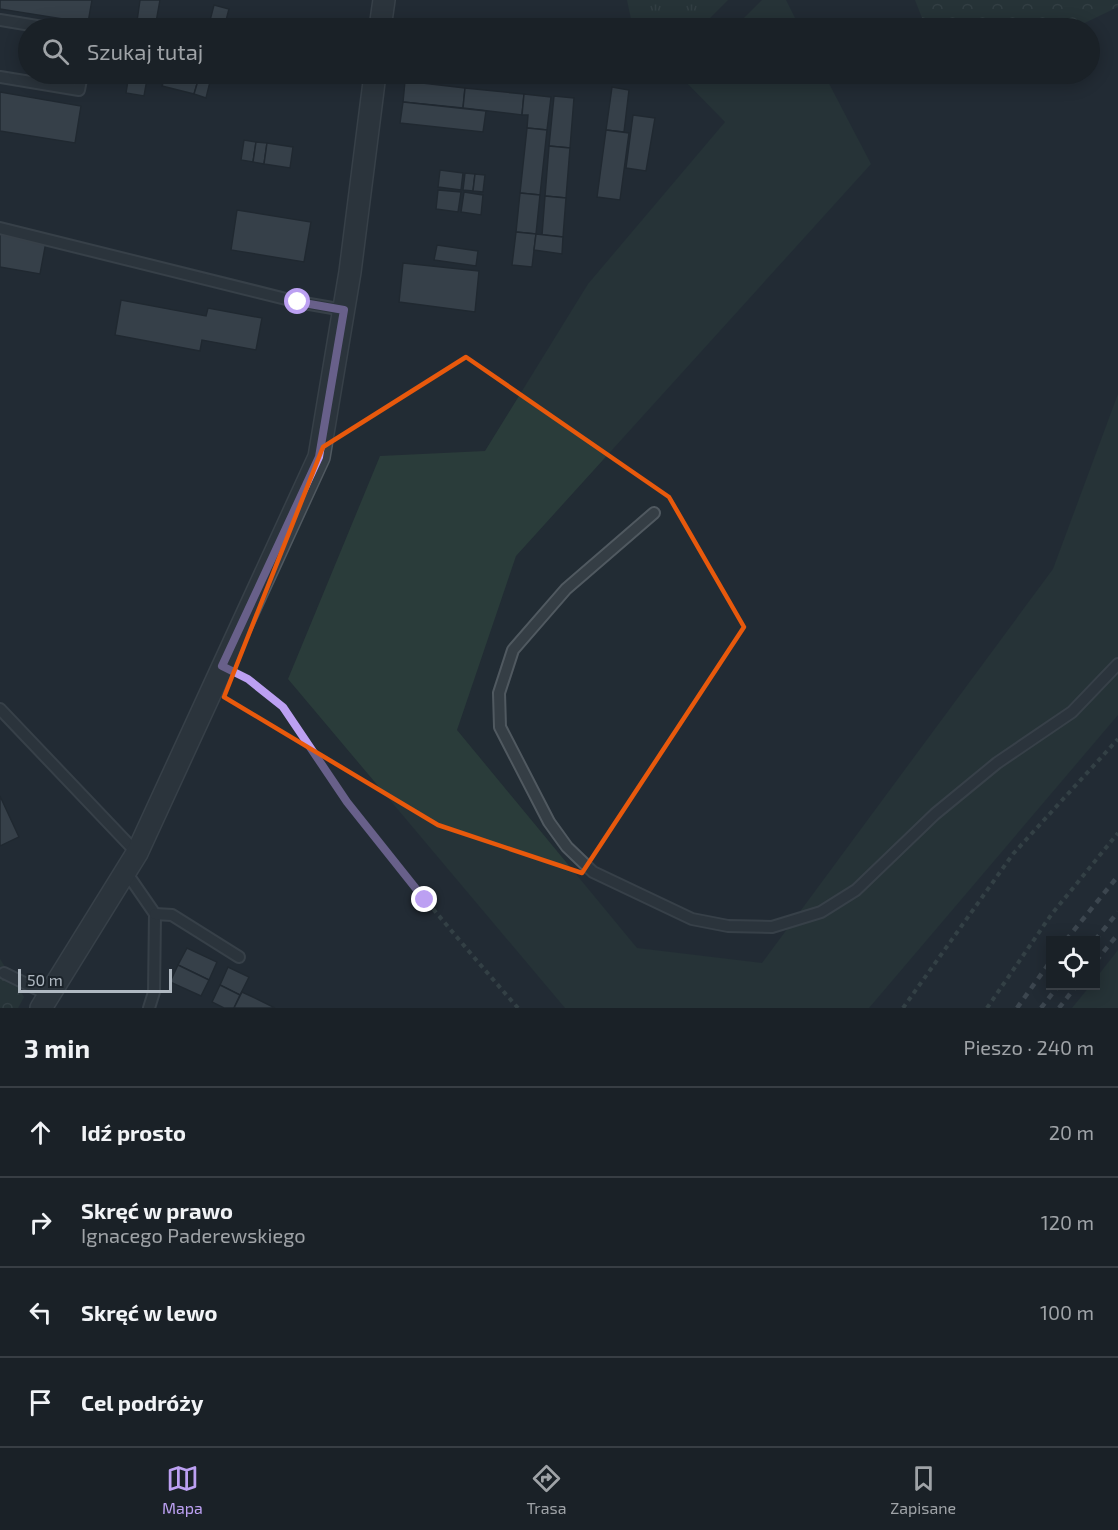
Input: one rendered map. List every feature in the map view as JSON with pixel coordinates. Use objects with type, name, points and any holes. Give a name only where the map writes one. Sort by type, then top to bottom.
[{"type":"street","points":[[381,18],[384,0]]},
{"type":"street","points":[[45,1002],[137,853],[319,457],[344,310],[374,84]]},
{"type":"lane","points":[[0,20],[18,23]]},
{"type":"lane","points":[[0,77],[18,80]]},
{"type":"lane","points":[[43,84],[79,90],[80,84]]},
{"type":"lane","points":[[0,228],[298,302],[344,310]]},
{"type":"lane","points":[[654,513],[566,589],[513,650],[499,693],[500,727],[549,822],[567,847],[593,872],[692,919],[728,926],[772,927],[821,912],[856,890],[935,814],[997,764],[1072,711],[1118,664]]},
{"type":"lane","points":[[0,709],[137,853]]},
{"type":"lane","points":[[126,872],[155,914],[154,992],[148,1008]]},
{"type":"lane","points":[[155,914],[172,915],[239,957]]},
{"type":"lane","points":[[4,973],[45,1002]]},
{"type":"path","points":[[222,666],[248,679],[283,707],[367,826],[518,1008]]},
{"type":"path","points":[[903,1008],[1013,854],[1118,739]]},
{"type":"path","points":[[987,1008],[1051,915],[1118,833]]},
{"type":"highlighted area","points":[[466,357],[669,497],[744,627],[582,873],[438,825],[224,697],[323,447]]},
{"type":"green space","points":[[627,0],[728,0],[710,18],[631,18]]},
{"type":"green space","points":[[762,0],[786,0],[795,18],[744,18]]},
{"type":"green space","points":[[915,0],[1118,0],[1118,7],[1095,18],[922,18]]},
{"type":"green space","points":[[688,84],[829,84],[871,164],[516,556],[457,730],[637,948],[762,963],[1053,569],[1118,394],[1118,715],[869,1008],[565,1008],[288,679],[380,456],[485,451],[588,284],[725,122]]},
{"type":"green space","points":[[1118,950],[1118,1008],[1072,1008],[1087,990],[1100,990],[1100,973]]},
{"type":"green space","points":[[0,959],[24,997],[18,1008],[0,1008]]},
{"type":"building","points":[[0,0],[92,0],[89,18],[57,18],[0,9]]},
{"type":"building","points":[[140,0],[160,0],[157,18],[137,18]]},
{"type":"building","points":[[214,5],[229,9],[227,18],[211,18]]},
{"type":"building","points":[[127,84],[146,84],[144,96],[126,93]]},
{"type":"building","points":[[163,84],[197,84],[194,94],[162,86]]},
{"type":"building","points":[[197,84],[210,84],[206,98],[194,94]]},
{"type":"building","points":[[405,84],[465,88],[463,108],[403,102]]},
{"type":"building","points":[[612,87],[629,90],[624,132],[606,130]]},
{"type":"building","points":[[465,88],[524,94],[522,115],[463,108]]},
{"type":"building","points":[[0,92],[81,106],[75,143],[0,131]]},
{"type":"building","points":[[524,94],[551,97],[547,130],[527,128],[528,115],[522,115]]},
{"type":"building","points":[[554,96],[574,98],[570,148],[549,146]]},
{"type":"building","points":[[403,102],[486,111],[483,132],[400,123]]},
{"type":"building","points":[[633,115],[655,118],[646,171],[626,168]]},
{"type":"building","points":[[527,128],[547,130],[540,195],[520,193]]},
{"type":"building","points":[[606,130],[629,133],[620,200],[597,197]]},
{"type":"building","points":[[244,140],[256,142],[253,162],[241,160]]},
{"type":"building","points":[[256,142],[267,143],[264,164],[253,162]]},
{"type":"building","points":[[267,143],[293,147],[290,168],[264,164]]},
{"type":"building","points":[[549,146],[570,148],[566,198],[545,196]]},
{"type":"building","points":[[440,170],[463,173],[461,190],[438,187]]},
{"type":"building","points":[[465,173],[475,174],[473,191],[463,190]]},
{"type":"building","points":[[475,174],[485,175],[483,192],[473,191]]},
{"type":"building","points":[[438,190],[461,192],[458,212],[436,209]]},
{"type":"building","points":[[464,192],[483,195],[481,215],[461,212]]},
{"type":"building","points":[[520,193],[540,195],[536,234],[516,232]]},
{"type":"building","points":[[545,196],[566,198],[563,237],[542,235]]},
{"type":"building","points":[[237,210],[311,222],[304,262],[231,250]]},
{"type":"building","points":[[516,232],[536,234],[532,267],[512,265]]},
{"type":"building","points":[[0,233],[46,242],[40,274],[0,267]]},
{"type":"building","points":[[536,234],[563,237],[562,254],[534,250]]},
{"type":"building","points":[[437,245],[478,251],[476,266],[434,260]]},
{"type":"building","points":[[403,263],[479,271],[475,312],[399,302]]},
{"type":"building","points":[[121,300],[206,316],[208,308],[262,318],[256,350],[202,340],[200,351],[115,335]]},
{"type":"building","points":[[0,796],[19,837],[0,846]]},
{"type":"building","points":[[187,948],[217,962],[209,980],[178,965]]},
{"type":"building","points":[[178,965],[209,980],[201,996],[170,982]]},
{"type":"building","points":[[228,967],[249,977],[240,995],[220,985]]},
{"type":"building","points":[[220,985],[240,995],[234,1008],[224,1008],[212,1002]]},
{"type":"building","points":[[242,992],[255,998],[275,1008],[234,1008]]},
{"type":"railway","points":[[1069,936],[1118,876]]},
{"type":"railway","points":[[1098,936],[1118,912]]},
{"type":"railway","points":[[1100,956],[1118,934]]},
{"type":"railway","points":[[1017,1008],[1046,968]]},
{"type":"railway","points":[[1041,1008],[1055,990]]},
{"type":"railway","points":[[1059,1008],[1073,990]]},
{"type":"route","points":[[298,302],[344,310],[319,457],[222,666],[248,679],[283,707],[347,802],[425,900]]}]
